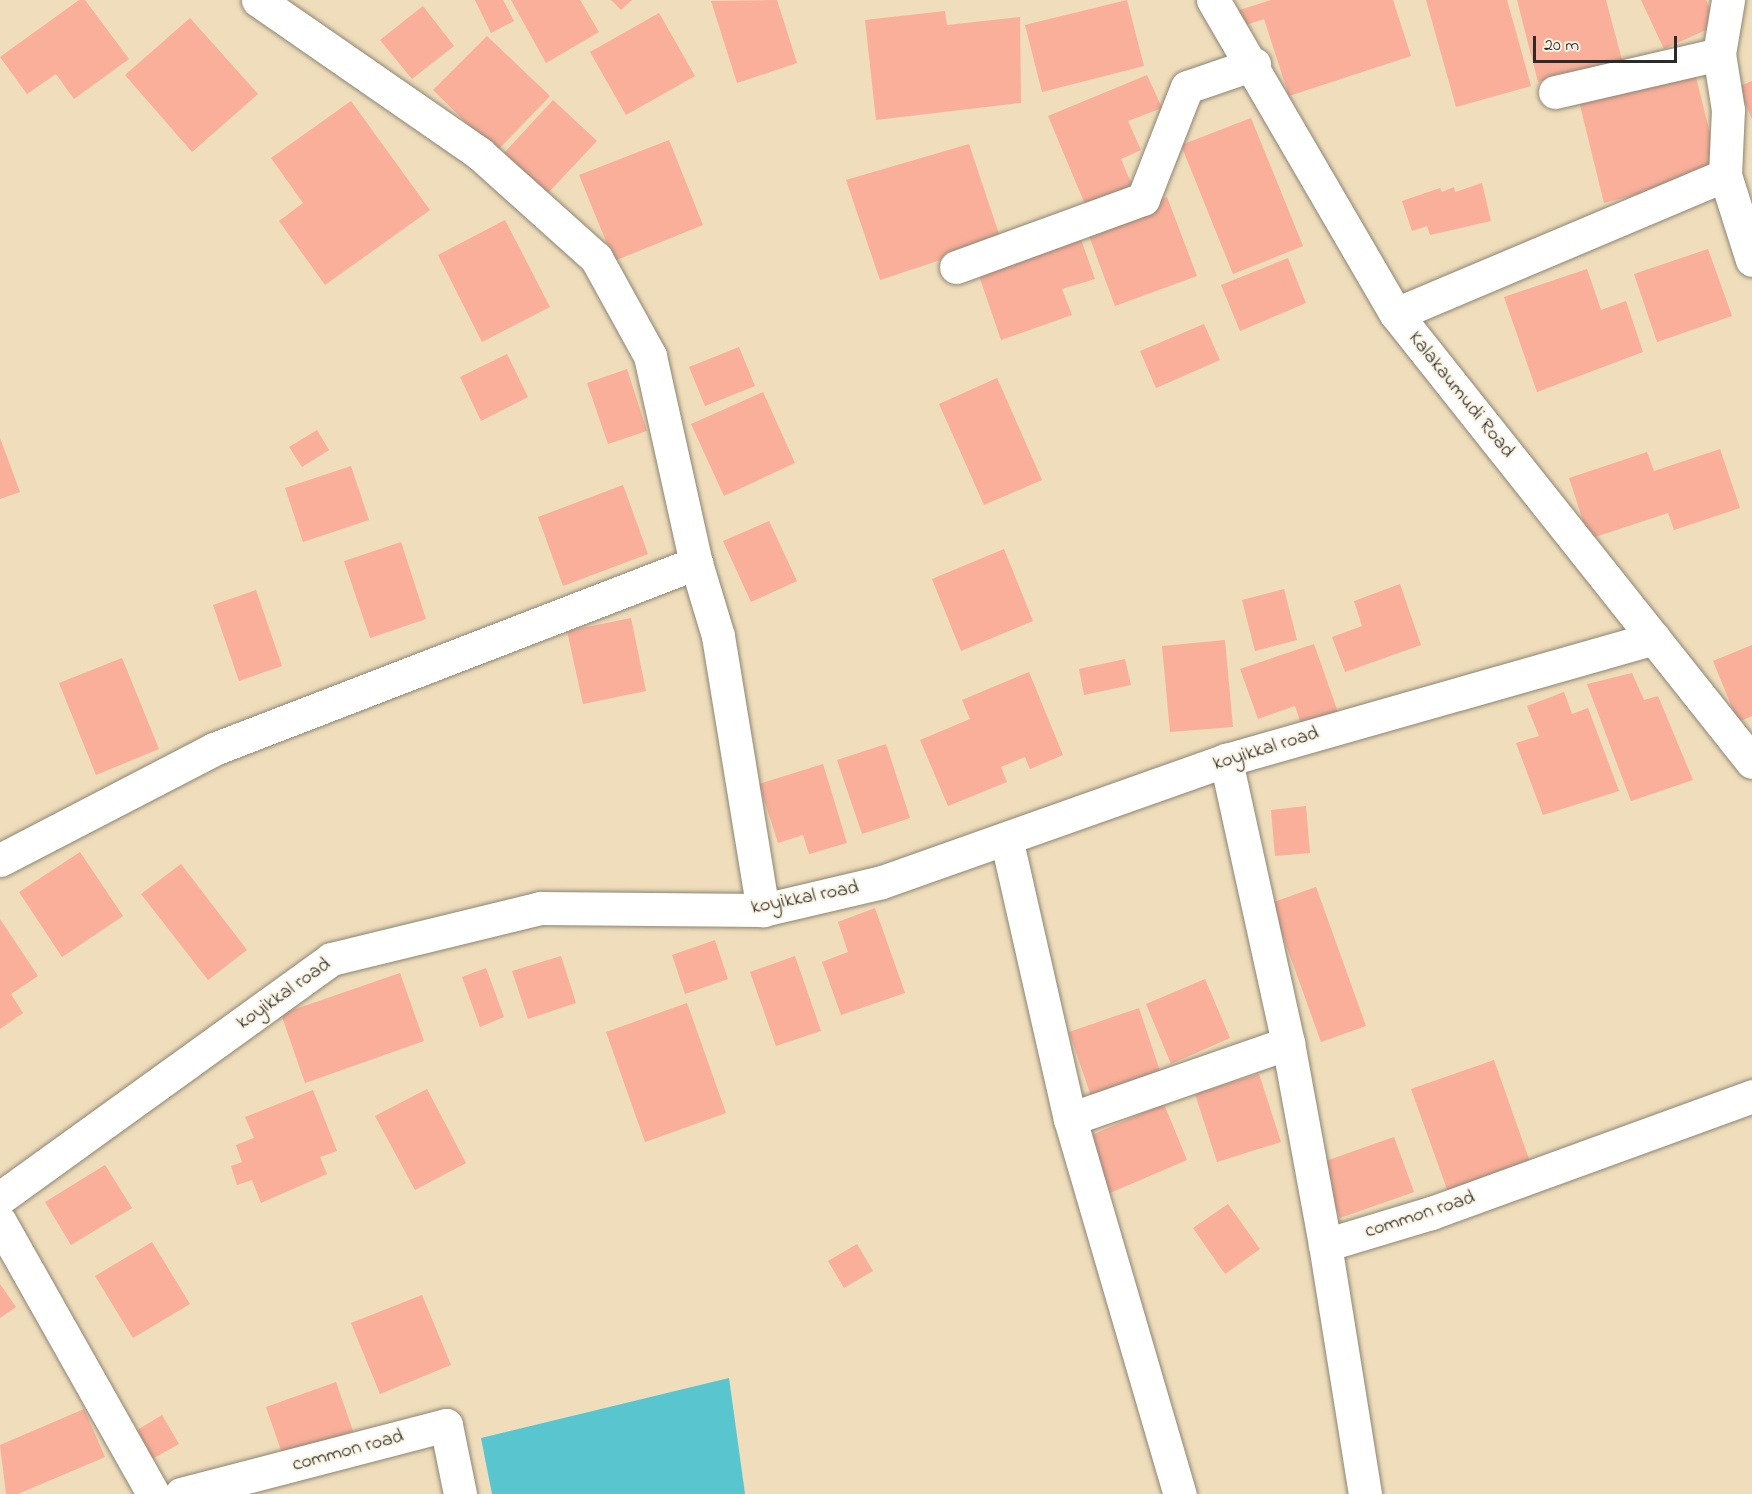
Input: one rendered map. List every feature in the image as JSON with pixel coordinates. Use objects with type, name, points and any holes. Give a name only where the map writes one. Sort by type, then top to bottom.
[{"type":"street","points":[[258,0],[480,153],[596,258],[650,356],[696,563],[718,636],[763,910]]},
{"type":"street","name":"Kalakaumudi Road","points":[[1213,0],[1254,64],[1396,314],[1752,762]]},
{"type":"street","points":[[1728,0],[1719,54],[1728,110],[1725,175],[1752,260]]},
{"type":"street","points":[[1555,92],[1719,54]]},
{"type":"street","points":[[956,267],[1143,199],[1187,87],[1254,64]]},
{"type":"street","points":[[1396,314],[1725,175]]},
{"type":"street","points":[[0,860],[213,749],[696,563]]},
{"type":"street","name":"koyikkal road","points":[[0,1198],[331,959],[540,908],[763,910],[882,882],[1007,842],[1226,760],[1654,638]]},
{"type":"street","points":[[1226,760],[1288,1043],[1325,1245],[1365,1494]]},
{"type":"street","points":[[1007,842],[1070,1119],[1180,1494]]},
{"type":"street","points":[[1070,1119],[1288,1043]]},
{"type":"street","name":"common road","points":[[1325,1245],[1431,1213],[1752,1096]]},
{"type":"street","points":[[0,1222],[153,1494]]},
{"type":"street","name":"common road","points":[[181,1494],[446,1425],[460,1494]]},
{"type":"water","points":[[729,1378],[745,1494],[492,1494],[481,1438]]},
{"type":"building","points":[[79,0],[85,0],[129,59],[74,99],[56,74],[27,94],[0,57]]},
{"type":"building","points":[[475,0],[503,0],[514,21],[491,33]]},
{"type":"building","points":[[511,0],[580,0],[599,32],[546,63]]},
{"type":"building","points":[[611,0],[632,0],[621,10]]},
{"type":"building","points":[[777,0],[797,63],[737,83],[711,1]]},
{"type":"building","points":[[1127,0],[1144,66],[1042,92],[1025,25]]},
{"type":"building","points":[[1271,0],[1393,0],[1411,56],[1289,96],[1264,19],[1237,28],[1233,12]]},
{"type":"building","points":[[1426,0],[1507,0],[1531,86],[1456,107]]},
{"type":"building","points":[[1517,0],[1606,0],[1622,60],[1538,82]]},
{"type":"building","points":[[1641,0],[1706,0],[1717,25],[1664,49]]},
{"type":"building","points":[[423,6],[454,46],[412,79],[380,40]]},
{"type":"building","points":[[945,11],[947,25],[1020,17],[1021,103],[876,120],[865,20]]},
{"type":"building","points":[[659,13],[695,76],[626,115],[590,52]]},
{"type":"building","points":[[190,18],[258,94],[192,152],[125,75]]},
{"type":"building","points":[[487,36],[550,96],[496,152],[433,90]]},
{"type":"building","points":[[1694,69],[1720,174],[1604,203],[1578,97]]},
{"type":"building","points":[[1147,75],[1162,108],[1128,121],[1141,150],[1121,159],[1134,190],[1087,209],[1048,116]]},
{"type":"building","points":[[1752,81],[1752,119],[1738,87]]},
{"type":"building","points":[[553,100],[597,141],[547,194],[504,153]]},
{"type":"building","points":[[351,101],[430,210],[325,285],[279,221],[303,203],[271,158]]},
{"type":"building","points":[[1251,118],[1303,246],[1233,274],[1181,145]]},
{"type":"building","points":[[669,140],[703,225],[614,261],[579,175]]},
{"type":"building","points":[[969,144],[1001,240],[880,280],[846,180]]},
{"type":"building","points":[[1482,183],[1491,221],[1430,235],[1427,226],[1412,231],[1402,201],[1440,188],[1442,192],[1454,187],[1455,192]]},
{"type":"building","points":[[1167,197],[1197,276],[1115,306],[1086,228]]},
{"type":"building","points":[[505,220],[550,307],[482,342],[438,255]]},
{"type":"building","points":[[1078,231],[1095,279],[1062,289],[1072,315],[1001,340],[976,267]]},
{"type":"building","points":[[1708,249],[1732,316],[1657,342],[1634,274]]},
{"type":"building","points":[[1288,258],[1306,303],[1240,331],[1221,285]]},
{"type":"building","points":[[1587,269],[1601,310],[1626,301],[1643,352],[1537,392],[1504,297]]},
{"type":"building","points":[[1204,324],[1220,360],[1156,388],[1140,351]]},
{"type":"building","points":[[739,347],[755,386],[705,406],[689,367]]},
{"type":"building","points":[[507,354],[528,397],[481,421],[460,377]]},
{"type":"building","points":[[627,369],[647,431],[608,444],[587,383]]},
{"type":"building","points":[[997,378],[1042,480],[984,505],[939,404]]},
{"type":"building","points":[[763,392],[795,463],[724,496],[691,424]]},
{"type":"building","points":[[317,430],[329,450],[302,467],[289,447]]},
{"type":"building","points":[[0,438],[20,492],[0,499]]},
{"type":"building","points":[[1720,449],[1740,508],[1674,530],[1668,513],[1589,539],[1569,478],[1647,452],[1654,471]]},
{"type":"building","points":[[351,466],[369,520],[303,542],[285,488]]},
{"type":"building","points":[[623,485],[648,554],[563,586],[538,517]]},
{"type":"building","points":[[769,521],[797,581],[751,602],[723,541]]},
{"type":"building","points":[[401,542],[426,619],[370,638],[344,561]]},
{"type":"building","points":[[1004,549],[1033,621],[961,651],[932,579]]},
{"type":"building","points":[[1400,584],[1421,645],[1345,672],[1332,637],[1362,626],[1354,601]]},
{"type":"building","points":[[1284,589],[1297,640],[1255,651],[1242,600]]},
{"type":"building","points":[[256,590],[282,666],[239,681],[213,605]]},
{"type":"building","points":[[631,618],[646,691],[583,704],[567,631]]},
{"type":"building","points":[[1225,640],[1233,727],[1170,732],[1162,646]]},
{"type":"building","points":[[1314,644],[1340,718],[1303,730],[1295,706],[1258,719],[1240,669]]},
{"type":"building","points":[[1752,645],[1752,716],[1738,722],[1713,661]]},
{"type":"building","points":[[122,658],[159,749],[96,775],[59,683]]},
{"type":"building","points":[[1125,659],[1131,685],[1084,695],[1079,669]]},
{"type":"building","points":[[1029,672],[1063,755],[1030,769],[1025,757],[1001,767],[1007,782],[948,806],[920,740],[970,719],[962,700]]},
{"type":"building","points":[[1632,673],[1644,700],[1658,696],[1693,780],[1631,801],[1587,684]]},
{"type":"building","points":[[1564,692],[1572,714],[1588,708],[1619,791],[1543,815],[1516,743],[1539,736],[1527,706]]},
{"type":"building","points":[[886,744],[910,818],[862,834],[837,760]]},
{"type":"building","points":[[823,764],[847,843],[809,854],[803,835],[778,843],[759,784]]},
{"type":"building","points":[[1306,806],[1310,853],[1275,856],[1271,810]]},
{"type":"building","points":[[80,852],[123,916],[62,957],[19,892]]},
{"type":"building","points":[[181,864],[247,950],[208,980],[141,894]]},
{"type":"building","points":[[1316,887],[1366,1026],[1321,1042],[1271,903]]},
{"type":"building","points":[[875,908],[905,993],[841,1015],[822,962],[848,952],[838,922]]},
{"type":"building","points":[[0,919],[38,976],[11,994],[23,1013],[0,1029]]},
{"type":"building","points":[[715,940],[728,979],[685,994],[672,955]]},
{"type":"building","points":[[561,956],[576,1003],[528,1019],[512,971]]},
{"type":"building","points":[[795,956],[821,1031],[776,1046],[750,972]]},
{"type":"building","points":[[486,968],[504,1017],[480,1027],[462,977]]},
{"type":"building","points":[[400,973],[424,1041],[305,1083],[281,1014]]},
{"type":"building","points":[[1205,979],[1230,1038],[1171,1064],[1146,1004]]},
{"type":"building","points":[[687,1003],[726,1113],[645,1142],[606,1032]]},
{"type":"building","points":[[1139,1008],[1160,1071],[1091,1096],[1069,1032]]},
{"type":"building","points":[[1494,1060],[1530,1162],[1448,1192],[1411,1089]]},
{"type":"building","points":[[1259,1074],[1281,1142],[1217,1162],[1195,1094]]},
{"type":"building","points":[[427,1089],[466,1163],[415,1190],[375,1116]]},
{"type":"building","points":[[313,1090],[337,1151],[320,1157],[327,1174],[261,1203],[252,1180],[237,1185],[231,1166],[242,1162],[236,1145],[254,1138],[245,1117]]},
{"type":"building","points":[[1164,1104],[1187,1160],[1110,1193],[1087,1137]]},
{"type":"building","points":[[1394,1137],[1414,1192],[1340,1218],[1320,1163]]},
{"type":"building","points":[[105,1165],[132,1208],[71,1245],[45,1202]]},
{"type":"building","points":[[1228,1204],[1260,1249],[1225,1274],[1193,1228]]},
{"type":"building","points":[[152,1242],[190,1304],[133,1338],[95,1276]]},
{"type":"building","points":[[857,1244],[873,1271],[844,1288],[828,1261]]},
{"type":"building","points":[[0,1284],[16,1307],[0,1318]]},
{"type":"building","points":[[422,1295],[451,1365],[380,1394],[351,1323]]},
{"type":"building","points":[[336,1382],[353,1431],[283,1456],[266,1407]]},
{"type":"building","points":[[84,1409],[105,1457],[18,1494],[6,1494],[0,1445]]},
{"type":"building","points":[[162,1415],[179,1444],[145,1463],[129,1435]]}]
